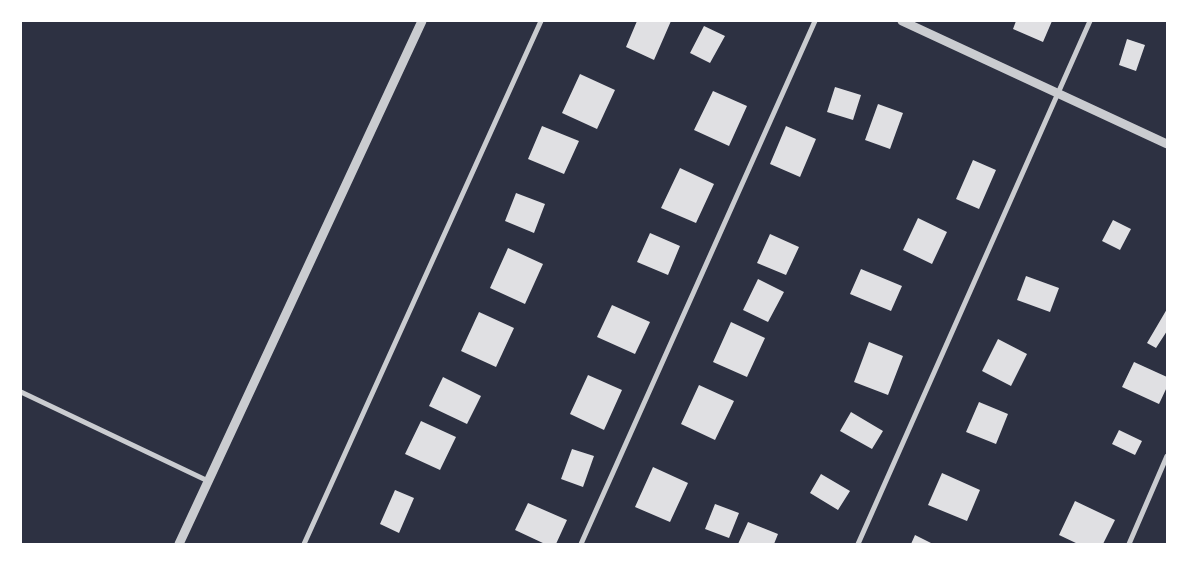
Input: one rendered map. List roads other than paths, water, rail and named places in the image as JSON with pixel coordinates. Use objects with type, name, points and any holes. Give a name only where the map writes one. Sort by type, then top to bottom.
[{"type":"street","points":[[179,544],[422,21]]},
{"type":"street","points":[[304,544],[541,21]]},
{"type":"street","points":[[581,544],[815,21]]},
{"type":"street","points":[[902,21],[1167,144]]},
{"type":"street","points":[[858,544],[1090,21]]},
{"type":"street","points":[[21,392],[208,481]]},
{"type":"street","points":[[1129,544],[1167,456]]}]
